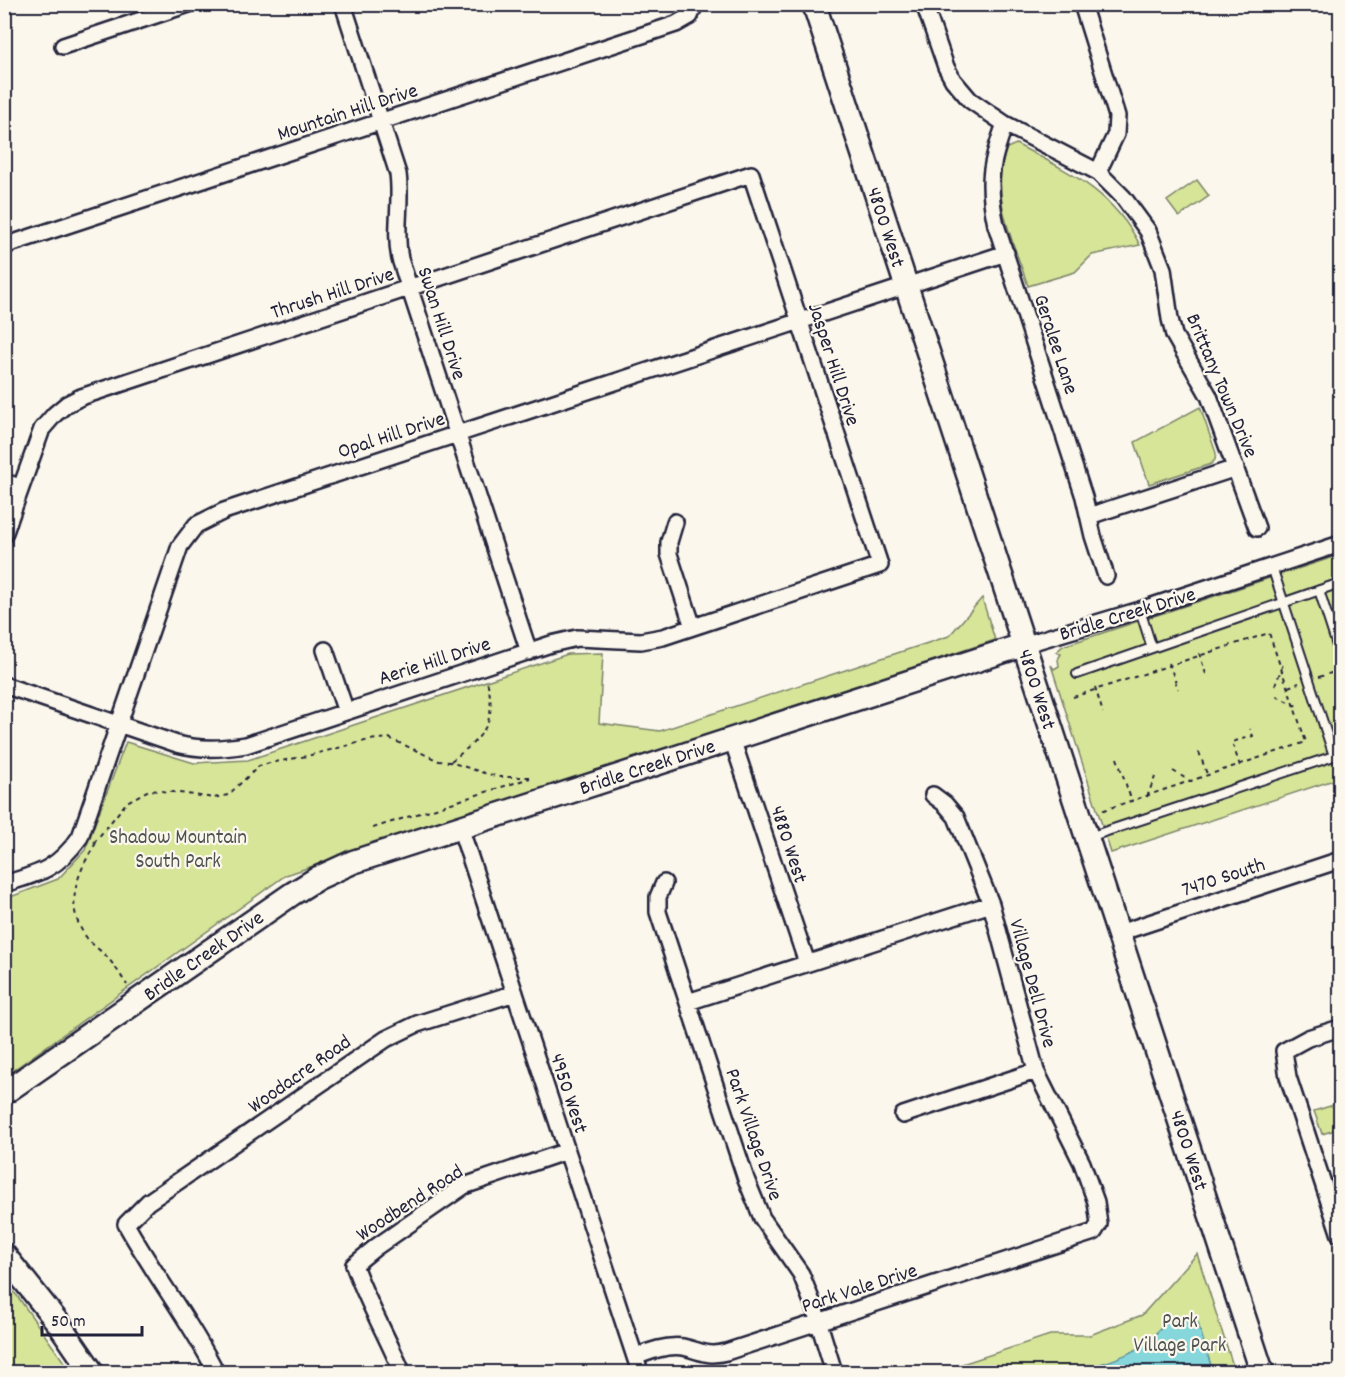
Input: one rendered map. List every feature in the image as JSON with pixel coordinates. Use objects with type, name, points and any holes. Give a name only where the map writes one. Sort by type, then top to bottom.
[{"type":"main road","name":"4800 West","points":[[814,4],[1262,1372]]},
{"type":"main road","name":"Bridle Creek Drive","points":[[4,1093],[267,911],[318,878],[353,862],[1023,645]]},
{"type":"main road","points":[[4,1255],[59,1324],[92,1372]]},
{"type":"street","points":[[63,46],[189,4]]},
{"type":"street","name":"Swan Hill Drive","points":[[343,4],[398,174],[400,191],[397,237],[400,259],[529,652]]},
{"type":"street","name":"Mountain Hill Drive","points":[[4,246],[676,24],[690,16],[695,4]]},
{"type":"street","name":"Brittany Town Drive","points":[[924,4],[940,52],[953,80],[970,100],[1005,124],[1098,172],[1124,197],[1148,231],[1163,269],[1174,335],[1209,396],[1257,528]]},
{"type":"street","points":[[1082,4],[1117,116],[1116,134],[1098,172]]},
{"type":"street","name":"Geralee Lane","points":[[1005,124],[994,154],[990,179],[996,225],[1084,497],[1107,576]]},
{"type":"street","name":"Thrush Hill Drive","points":[[4,535],[42,429],[67,404],[751,174]]},
{"type":"street","name":"Jasper Hill Drive","points":[[751,174],[880,566]]},
{"type":"street","name":"Opal Hill Drive","points":[[4,884],[51,867],[67,855],[80,837],[180,546],[196,525],[224,511],[1006,253]]},
{"type":"street","points":[[1089,516],[1236,468]]},
{"type":"street","points":[[4,482],[21,487]]},
{"type":"street","points":[[675,522],[668,546],[669,554],[693,627]]},
{"type":"street","name":"Bridle Creek Drive","points":[[1023,645],[1140,610],[1341,544]]},
{"type":"street","name":"Aerie Hill Drive","points":[[4,686],[177,744],[195,749],[219,750],[246,745],[577,638],[641,641],[663,637],[880,566]]},
{"type":"street","points":[[325,650],[346,712]]},
{"type":"street","name":"4880 West","points":[[732,739],[807,963]]},
{"type":"street","points":[[933,795],[956,817],[991,904]]},
{"type":"street","name":"4950 West","points":[[460,827],[640,1372]]},
{"type":"street","name":"7470 South","points":[[1119,933],[1341,860]]},
{"type":"street","name":"Park Village Drive","points":[[663,883],[658,897],[658,912],[754,1202],[762,1218],[801,1274],[834,1372]]},
{"type":"street","name":"Village Dell Drive","points":[[688,1002],[991,904],[1036,1071],[1082,1163],[1099,1216],[1099,1224],[1094,1232]]},
{"type":"street","name":"Woodacre Road","points":[[216,1372],[164,1283],[142,1253],[126,1224],[148,1202],[386,1039],[417,1024],[515,993]]},
{"type":"street","points":[[1341,1028],[1308,1038],[1284,1051],[1288,1077],[1341,1235]]},
{"type":"street","points":[[903,1115],[1036,1071]]},
{"type":"street","name":"Woodbend Road","points":[[402,1372],[380,1322],[365,1296],[354,1265],[464,1186],[567,1151]]},
{"type":"street","name":"Park Vale Drive","points":[[635,1357],[671,1347],[714,1355],[1094,1232]]},
{"type":"lane","points":[[1087,838],[1337,755],[1272,567]]},
{"type":"lane","points":[[1077,674],[1341,583]]},
{"type":"lane","points":[[1319,590],[1341,655]]},
{"type":"lane","points":[[1140,610],[1152,648]]},
{"type":"path","points":[[1073,697],[1269,633],[1306,742],[1101,811]]},
{"type":"path","points":[[1199,654],[1207,677]]},
{"type":"path","points":[[1169,664],[1178,689]]},
{"type":"path","points":[[1275,686],[1283,664]]},
{"type":"path","points":[[450,762],[482,733],[488,723],[491,706],[486,678]]},
{"type":"path","points":[[1095,688],[1103,712]]},
{"type":"path","points":[[1276,696],[1295,705]]},
{"type":"path","points":[[1240,766],[1232,742],[1252,736],[1250,729]]},
{"type":"path","points":[[127,985],[108,958],[88,939],[77,922],[74,907],[82,866],[98,841],[128,802],[149,790],[214,798],[228,795],[259,766],[369,740],[389,738],[440,761],[500,777],[532,777],[373,828]]},
{"type":"path","points":[[1199,752],[1207,776]]},
{"type":"path","points":[[1117,758],[1132,801]]},
{"type":"path","points":[[261,759],[265,764]]},
{"type":"path","points":[[1173,771],[1191,782]]},
{"type":"path","points":[[1148,796],[1155,777]]},
{"type":"path","points":[[88,846],[98,841]]},
{"type":"green space","points":[[1016,144],[1071,174],[1102,196],[1129,226],[1140,245],[1092,255],[1075,272],[1028,286],[1005,218],[1000,182],[1007,148]]},
{"type":"green space","points":[[1197,180],[1209,196],[1179,217],[1167,201]]},
{"type":"green space","points":[[1200,407],[1216,453],[1215,460],[1211,464],[1149,484],[1135,442]]},
{"type":"green space","points":[[1340,555],[1340,778],[1111,853],[1051,665],[1054,669],[1059,666],[1058,659],[1061,654],[1056,652],[1063,646]]},
{"type":"green space","name":"Shadow Mountain South Park","points":[[982,598],[995,640],[286,875],[5,1076],[5,899],[58,879],[85,850],[126,742],[194,763],[248,760],[568,654],[603,653],[599,723],[660,731],[949,636]]},
{"type":"green space","points":[[1340,1103],[1340,1107],[1335,1109],[1340,1121],[1337,1124],[1338,1129],[1322,1134],[1314,1111]]},
{"type":"green space","name":"Park Village Park","points":[[1197,1254],[1235,1372],[938,1372],[1050,1335],[1090,1335],[1142,1315]]},
{"type":"green space","points":[[5,1282],[18,1297],[71,1372],[5,1372]]},
{"type":"water","points":[[1179,1317],[1198,1323],[1213,1372],[1073,1372],[1135,1350],[1167,1322]]}]
